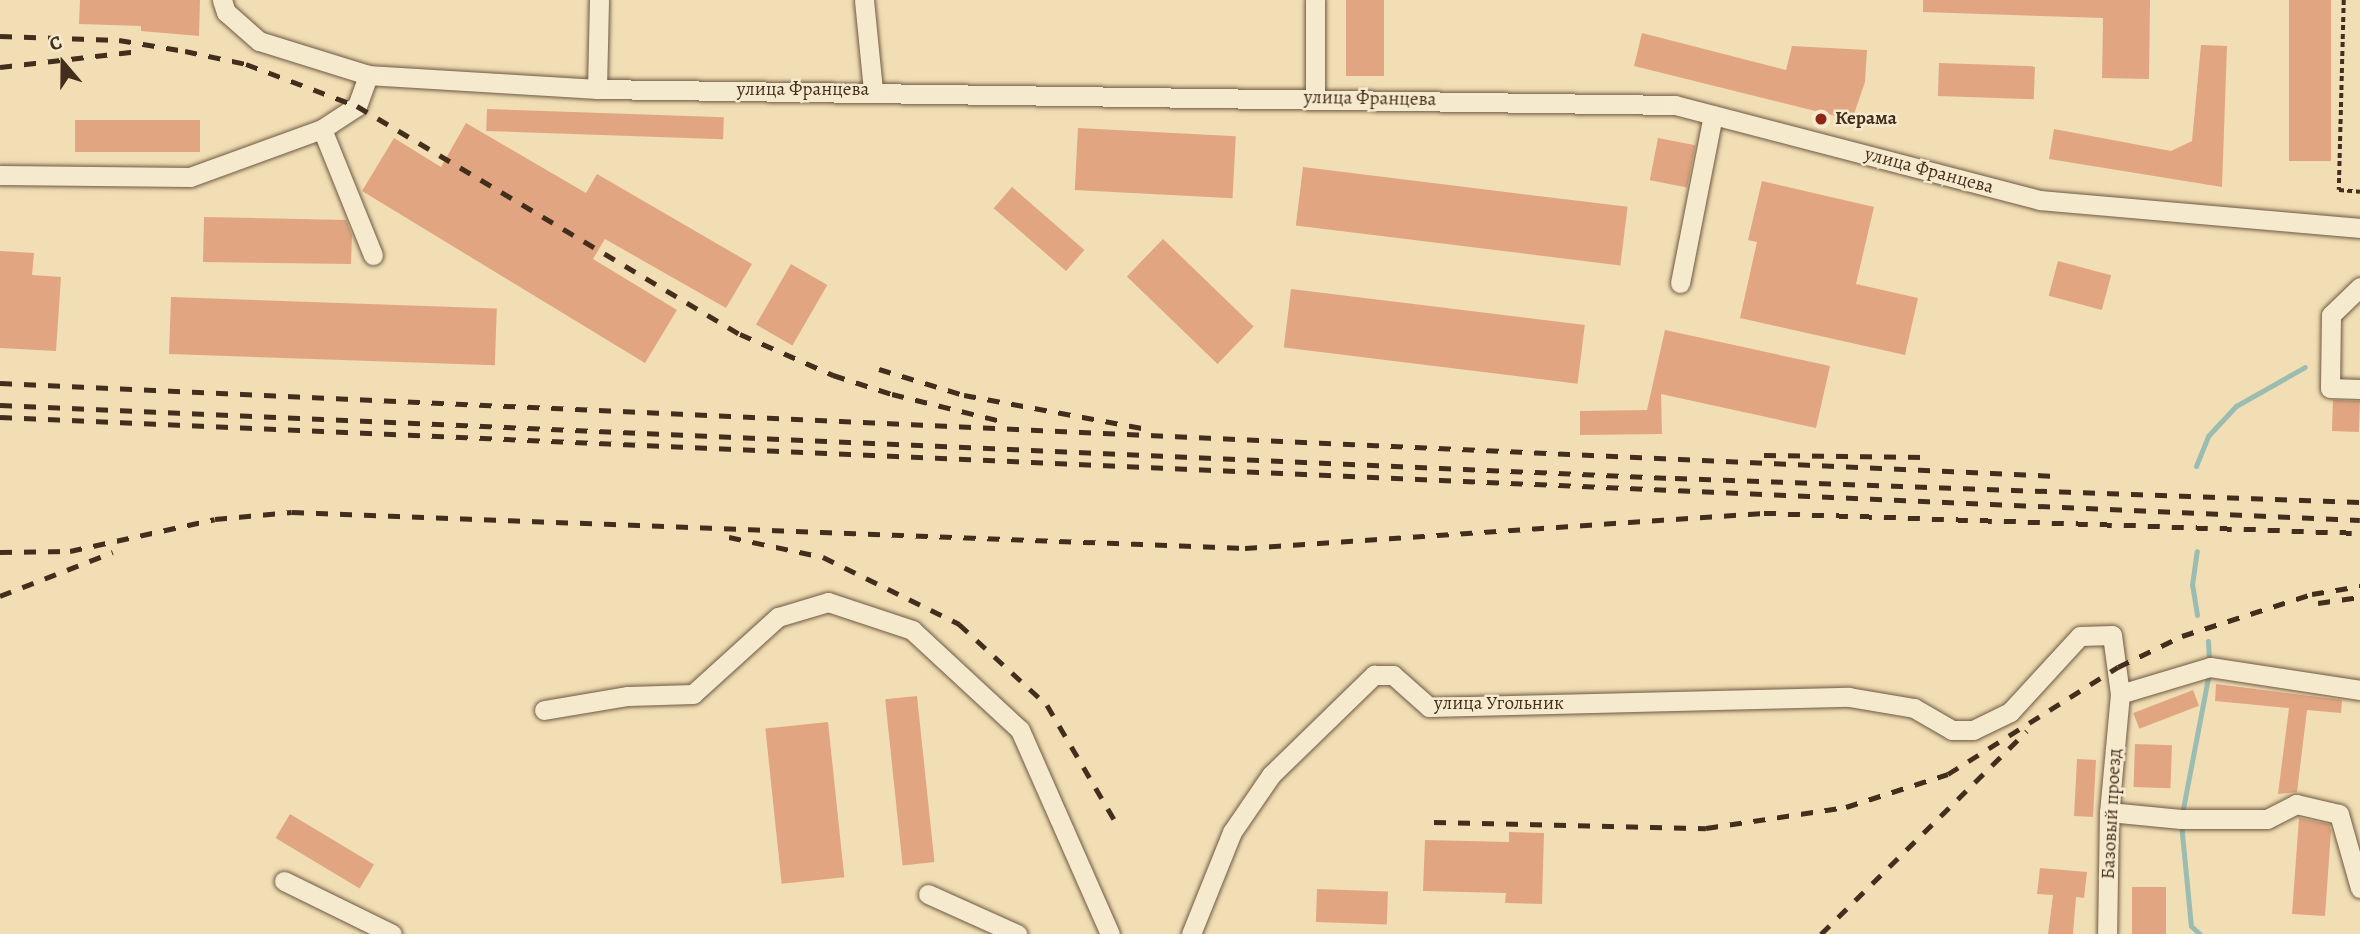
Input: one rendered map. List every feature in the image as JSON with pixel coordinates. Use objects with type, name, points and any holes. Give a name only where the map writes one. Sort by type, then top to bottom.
[{"type":"street","name":"улица Францева","points":[[222,0],[226,12],[259,41],[368,75],[597,89],[873,90],[1675,105],[2040,200],[2360,228]]},
{"type":"street","points":[[597,89],[599,0]]},
{"type":"street","points":[[864,0],[873,90]]},
{"type":"street","points":[[1315,0],[1315,98]]},
{"type":"street","points":[[0,175],[190,177],[322,129],[357,106],[368,75]]},
{"type":"street","points":[[1680,283],[1713,115]]},
{"type":"street","points":[[322,129],[373,255]]},
{"type":"street","points":[[2360,287],[2332,315],[2330,387],[2360,389]]},
{"type":"street","points":[[544,710],[628,696],[693,694],[778,617],[828,602],[912,630],[1020,730],[1110,934]]},
{"type":"street","name":"Базовый проезд","points":[[1914,708],[1952,730],[1973,730],[2010,712],[2080,636],[2112,635],[2120,694],[2109,812],[2107,934]]},
{"type":"street","points":[[2120,694],[2210,667],[2360,690]]},
{"type":"street","name":"улица Угольник","points":[[1191,934],[1232,832],[1271,775],[1374,675],[1393,675],[1429,707],[1849,696],[1914,708]]},
{"type":"street","points":[[2109,812],[2181,818],[2267,818],[2295,804],[2339,814],[2360,888]]},
{"type":"street","points":[[284,881],[392,934]]},
{"type":"street","points":[[928,894],[1017,934]]},
{"type":"path","points":[[2344,0],[2339,190],[2360,192]]},
{"type":"building","points":[[80,0],[200,0],[199,36],[141,31],[141,26],[79,24]]},
{"type":"building","points":[[1346,0],[1384,0],[1384,76],[1346,76]]},
{"type":"building","points":[[1923,0],[2150,0],[2149,79],[2102,78],[2103,18],[1923,12]]},
{"type":"building","points":[[2289,0],[2331,0],[2331,161],[2289,161]]},
{"type":"building","points":[[1642,33],[1786,70],[1792,46],[1867,50],[1865,82],[1852,120],[1634,66]]},
{"type":"building","points":[[2201,45],[2227,46],[2222,187],[2049,159],[2054,129],[2171,151],[2192,141]]},
{"type":"building","points":[[1939,63],[2035,66],[2034,99],[1938,96]]},
{"type":"building","points":[[487,109],[724,117],[723,139],[486,131]]},
{"type":"building","points":[[75,120],[200,120],[200,152],[75,152]]},
{"type":"building","points":[[466,123],[586,193],[597,174],[752,264],[726,308],[605,239],[593,259],[677,310],[645,363],[362,191],[394,138],[441,167]]},
{"type":"building","points":[[1078,128],[1236,136],[1233,198],[1075,190]]},
{"type":"building","points":[[1658,138],[1695,145],[1687,187],[1650,180]]},
{"type":"building","points":[[1303,167],[1628,207],[1620,265],[1296,226]]},
{"type":"building","points":[[1762,181],[1874,207],[1856,284],[1918,298],[1905,355],[1740,318],[1757,242],[1748,240]]},
{"type":"building","points":[[1012,187],[1084,250],[1066,271],[994,208]]},
{"type":"building","points":[[204,217],[346,220],[352,235],[351,264],[203,262]]},
{"type":"building","points":[[1163,239],[1254,327],[1218,364],[1127,276]]},
{"type":"building","points":[[0,251],[34,253],[32,275],[61,277],[56,351],[0,348]]},
{"type":"building","points":[[2058,261],[2111,275],[2102,310],[2049,296]]},
{"type":"building","points":[[791,264],[827,285],[792,346],[756,325]]},
{"type":"building","points":[[1291,289],[1585,325],[1578,384],[1284,348]]},
{"type":"building","points":[[171,297],[497,308],[495,365],[169,354]]},
{"type":"building","points":[[1665,330],[1830,366],[1816,428],[1661,394],[1662,434],[1580,435],[1580,411],[1647,410]]},
{"type":"building","points":[[2333,400],[2360,401],[2359,432],[2332,431]]},
{"type":"building","points":[[2216,684],[2342,700],[2341,713],[2307,710],[2297,792],[2278,794],[2289,708],[2215,701]]},
{"type":"building","points":[[2193,690],[2199,706],[2139,729],[2133,713]]},
{"type":"building","points":[[917,696],[934,862],[903,865],[885,699]]},
{"type":"building","points":[[828,722],[844,877],[782,884],[765,729]]},
{"type":"building","points":[[2135,744],[2172,745],[2170,788],[2133,787]]},
{"type":"building","points":[[2077,759],[2096,760],[2093,817],[2074,816]]},
{"type":"building","points":[[290,814],[374,864],[360,888],[276,838]]},
{"type":"building","points":[[2299,818],[2329,824],[2331,831],[2325,916],[2292,914]]},
{"type":"building","points":[[1509,832],[1544,833],[1542,904],[1505,903],[1506,893],[1423,891],[1425,840],[1509,842]]},
{"type":"building","points":[[2040,868],[2087,872],[2084,898],[2076,897],[2073,934],[2048,934],[2053,895],[2037,894]]},
{"type":"building","points":[[2132,887],[2166,887],[2166,934],[2132,934]]},
{"type":"building","points":[[1317,889],[1388,891],[1387,924],[1316,922]]},
{"type":"waterway","points":[[2196,466],[2208,436],[2236,406],[2305,367]]},
{"type":"waterway","points":[[2197,551],[2192,585],[2197,615]]},
{"type":"waterway","points":[[2208,641],[2209,662]]},
{"type":"waterway","points":[[2182,814],[2209,672]]},
{"type":"waterway","points":[[2181,823],[2191,926],[2200,934]]},
{"type":"railway","points":[[0,36],[119,40],[185,51],[246,64],[357,106],[740,334],[833,375],[892,394],[1005,422]]},
{"type":"railway","points":[[0,67],[139,51]]},
{"type":"railway","points":[[879,369],[964,395],[1142,428]]},
{"type":"railway","points":[[0,383],[2056,476]]},
{"type":"railway","points":[[0,405],[1675,478],[2360,502]]},
{"type":"railway","points":[[0,417],[2360,520]]},
{"type":"railway","points":[[1764,455],[1925,457]]},
{"type":"railway","points":[[0,552],[70,551],[215,519],[292,512],[1245,548],[1764,513],[2360,533]]},
{"type":"railway","points":[[729,537],[823,557],[959,624],[1047,705],[1118,826]]},
{"type":"railway","points":[[0,596],[113,552]]},
{"type":"railway","points":[[1434,822],[1706,828],[1846,807],[1948,774],[2118,667],[2182,636],[2312,594],[2360,586]]},
{"type":"railway","points":[[2318,603],[2360,597]]},
{"type":"railway","points":[[1821,934],[2027,731]]},
{"type":"place","name":"Керама","points":[[1821,119]]}]
